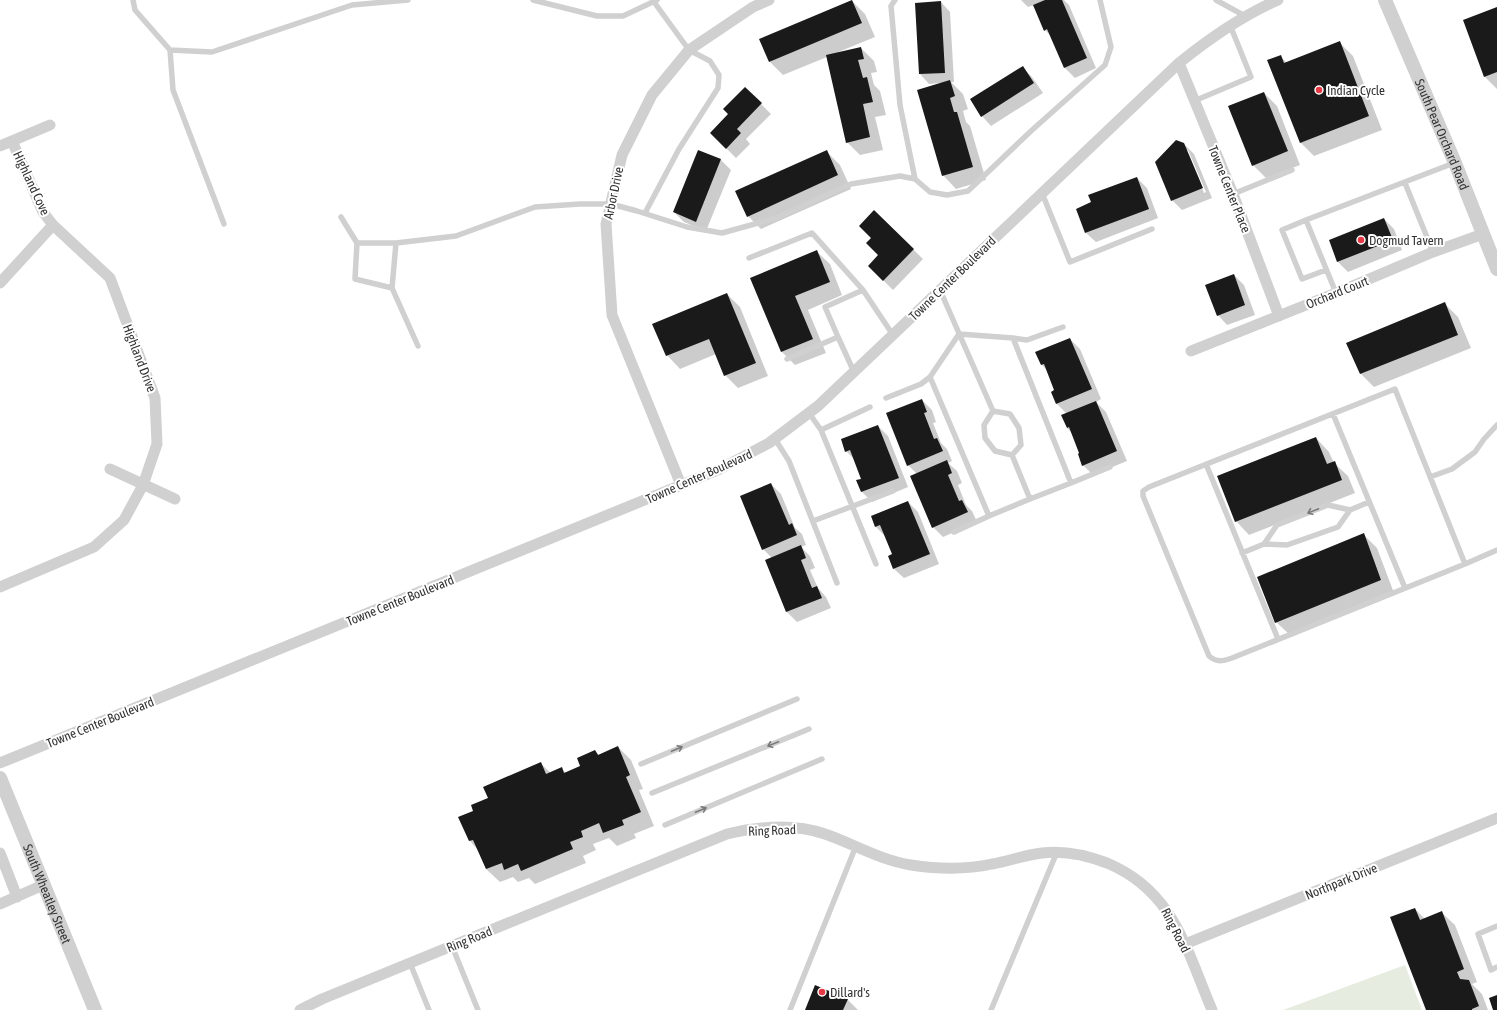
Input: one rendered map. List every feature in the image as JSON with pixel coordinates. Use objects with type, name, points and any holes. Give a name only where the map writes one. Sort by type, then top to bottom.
[{"type":"street","name":"Arbor Drive","points":[[681,485],[612,315],[606,224],[622,155],[652,95],[689,50],[753,6],[769,0]]},
{"type":"street","name":"Towne Center Boulevard","points":[[0,763],[725,467],[751,454],[775,439],[809,413],[854,372],[1179,63],[1230,25],[1278,0]]},
{"type":"street","name":"South Pear Orchard Road","points":[[1385,0],[1455,163],[1497,269]]},
{"type":"street","name":"Towne Center Place","points":[[1179,63],[1233,194],[1279,316]]},
{"type":"street","name":"Highland Cove","points":[[0,146],[50,125]]},
{"type":"street","name":"Highland Cove","points":[[12,141],[44,212],[53,225]]},
{"type":"street","points":[[0,283],[53,225]]},
{"type":"street","name":"Highland Drive","points":[[0,587],[94,547],[124,520],[143,485],[157,444],[155,398],[110,278],[53,225]]},
{"type":"street","name":"Orchard Court","points":[[1191,351],[1336,293],[1433,252],[1483,234]]},
{"type":"street","points":[[110,469],[175,499]]},
{"type":"street","name":"South Wheatley Street","points":[[0,781],[95,1010]]},
{"type":"street","name":"Northpark Drive","points":[[1185,944],[1497,818]]},
{"type":"street","name":"Ring Road","points":[[300,1010],[410,963],[727,834],[744,830],[778,827],[796,828],[825,834],[882,857],[904,864],[920,866],[958,868],[984,866],[1027,855],[1058,852],[1084,855],[1100,860],[1131,874],[1163,904],[1170,914],[1185,944],[1212,1010]]},
{"type":"street","points":[[0,853],[17,897]]},
{"type":"street","points":[[0,904],[43,885]]},
{"type":"lane","points":[[133,0],[135,10],[170,50],[173,90],[224,224]]},
{"type":"lane","points":[[170,50],[212,52],[351,2],[408,0]]},
{"type":"lane","points":[[533,0],[597,16],[623,16],[656,1],[689,50],[710,60],[719,75],[718,88],[679,149],[645,213]]},
{"type":"lane","points":[[895,0],[891,6],[900,105],[915,179]]},
{"type":"lane","points":[[357,243],[396,243],[456,236],[535,207],[580,204],[611,204],[645,213],[687,227],[722,233],[776,218],[851,184],[900,176],[915,179],[930,192],[947,195],[968,191],[1031,131],[1105,65],[1111,46],[1100,0]]},
{"type":"lane","points":[[1216,0],[1245,16]]},
{"type":"lane","points":[[1194,101],[1251,77],[1230,25]]},
{"type":"lane","points":[[1326,270],[1302,279],[1282,230],[1455,163]]},
{"type":"lane","points":[[1233,194],[1292,170]]},
{"type":"lane","points":[[1405,183],[1433,252]]},
{"type":"lane","points":[[1042,192],[1070,262],[1152,229]]},
{"type":"lane","points":[[341,216],[357,243],[355,279],[392,288]]},
{"type":"lane","points":[[1306,220],[1336,293]]},
{"type":"lane","points":[[749,258],[812,233],[863,290],[893,335]]},
{"type":"lane","points":[[396,243],[392,288],[418,346]]},
{"type":"lane","points":[[854,372],[825,307],[863,290]]},
{"type":"lane","points":[[940,290],[993,411]]},
{"type":"lane","points":[[959,334],[1027,340],[1062,327]]},
{"type":"lane","points":[[886,398],[921,384],[930,377],[959,334]]},
{"type":"lane","points":[[787,359],[838,337]]},
{"type":"lane","points":[[1013,338],[1071,483]]},
{"type":"lane","points":[[930,377],[989,516]]},
{"type":"lane","points":[[1465,564],[1395,389],[1149,487],[1143,491],[1143,496],[1209,656],[1214,660],[1221,661],[1232,658],[1465,564],[1497,550]]},
{"type":"lane","points":[[821,430],[870,407]]},
{"type":"lane","points":[[993,411],[1010,414],[1018,428],[1021,445],[1012,455]]},
{"type":"lane","points":[[993,411],[984,424],[985,438],[995,451],[1012,455]]},
{"type":"lane","points":[[809,413],[821,430],[876,564]]},
{"type":"lane","points":[[1333,414],[1405,588]]},
{"type":"lane","points":[[1430,477],[1452,468],[1475,452],[1484,439],[1497,425]]},
{"type":"lane","points":[[775,439],[789,461],[837,584]]},
{"type":"lane","points":[[1012,455],[1030,499]]},
{"type":"lane","points":[[1206,464],[1278,639]]},
{"type":"lane","points":[[954,532],[989,516],[1110,467]]},
{"type":"lane","points":[[812,521],[893,491]]},
{"type":"lane","points":[[1242,553],[1264,544],[1287,545],[1338,527],[1350,510],[1369,502]]},
{"type":"lane","points":[[1264,544],[1277,526],[1328,505],[1350,510]]},
{"type":"lane","points":[[641,764],[797,699]]},
{"type":"lane","points":[[652,793],[809,729]]},
{"type":"lane","points":[[665,825],[822,759]]},
{"type":"lane","points":[[790,1010],[856,846]]},
{"type":"lane","points":[[991,1010],[1058,852]]},
{"type":"lane","points":[[1497,926],[1478,934],[1491,970],[1497,967]]},
{"type":"lane","points":[[452,946],[478,1010]]},
{"type":"lane","points":[[410,963],[429,1010]]},
{"type":"shaded area","points":[[1405,965],[1422,1010],[1283,1010]]},
{"type":"building","points":[[852,0],[862,23],[769,62],[759,39]]},
{"type":"building","points":[[1045,0],[1062,0],[1087,58],[1064,68],[1047,29],[1044,31],[1033,5]]},
{"type":"building","points":[[941,1],[945,73],[919,74],[915,3]]},
{"type":"building","points":[[1497,7],[1497,72],[1484,77],[1463,20]]},
{"type":"building","name":"Indian Cycle","points":[[1340,41],[1369,116],[1300,143],[1267,60],[1281,55],[1284,63]]},
{"type":"building","points":[[861,47],[864,59],[858,60],[863,78],[867,77],[873,102],[863,104],[870,137],[846,143],[826,55]]},
{"type":"building","points":[[1023,66],[1034,83],[981,117],[970,99]]},
{"type":"building","points":[[950,80],[955,96],[950,98],[954,112],[957,112],[973,167],[942,176],[917,90]]},
{"type":"building","points":[[745,87],[762,103],[737,129],[741,133],[726,149],[710,133],[728,114],[723,109]]},
{"type":"building","points":[[1264,92],[1288,151],[1252,166],[1228,106]]},
{"type":"building","points":[[1176,140],[1184,143],[1203,188],[1171,201],[1155,162]]},
{"type":"building","points":[[698,150],[721,159],[696,222],[673,212]]},
{"type":"building","points":[[827,150],[838,175],[747,217],[735,191]]},
{"type":"building","points":[[1137,177],[1149,209],[1085,233],[1076,209],[1091,202],[1088,195]]},
{"type":"building","points":[[874,210],[914,249],[883,281],[868,266],[878,255],[866,243],[871,238],[859,226]]},
{"type":"building","name":"Dogmud Tavern","points":[[1384,218],[1393,240],[1337,262],[1329,240]]},
{"type":"building","points":[[817,250],[830,282],[795,296],[813,339],[781,352],[750,278]]},
{"type":"building","points":[[1234,274],[1245,305],[1217,316],[1205,285]]},
{"type":"building","points":[[727,293],[756,363],[724,376],[709,339],[666,356],[652,324]]},
{"type":"building","points":[[1445,302],[1458,335],[1360,374],[1346,343]]},
{"type":"building","points":[[1070,338],[1092,389],[1056,404],[1051,392],[1054,390],[1044,364],[1041,365],[1035,352]]},
{"type":"building","points":[[922,399],[927,412],[924,413],[934,439],[937,438],[943,451],[907,466],[886,413]]},
{"type":"building","points":[[1096,401],[1117,451],[1082,466],[1079,453],[1069,427],[1067,428],[1061,415]]},
{"type":"building","points":[[878,425],[899,478],[861,492],[856,480],[861,479],[850,450],[845,452],[841,439]]},
{"type":"building","points":[[1316,437],[1327,464],[1335,461],[1342,480],[1235,522],[1217,476]]},
{"type":"building","points":[[947,460],[952,473],[948,475],[959,501],[962,500],[968,512],[932,528],[910,476]]},
{"type":"building","points":[[771,483],[789,525],[792,523],[797,535],[762,550],[740,496]]},
{"type":"building","points":[[908,501],[930,554],[893,569],[888,556],[892,554],[880,525],[875,527],[871,516]]},
{"type":"building","points":[[1364,533],[1381,580],[1275,623],[1257,577]]},
{"type":"building","points":[[801,545],[806,558],[801,560],[812,588],[817,586],[822,598],[786,612],[765,560]]},
{"type":"building","points":[[618,746],[630,775],[626,777],[641,812],[622,820],[624,825],[603,833],[599,823],[581,831],[583,837],[570,842],[573,849],[521,871],[518,864],[504,870],[502,863],[486,869],[473,840],[469,841],[458,817],[473,811],[471,805],[488,798],[483,787],[541,762],[546,774],[562,767],[564,773],[580,766],[577,758],[595,750],[598,755]]},
{"type":"building","points":[[1415,908],[1420,920],[1442,911],[1464,969],[1457,972],[1460,979],[1469,980],[1479,1006],[1472,1010],[1426,1010],[1390,917]]},
{"type":"building","name":"Dillard's","points":[[815,985],[848,999],[843,1010],[805,1010]]},
{"type":"building","points":[[1497,995],[1497,1010],[1493,1010],[1489,998]]},
{"type":"place","name":"Indian Cycle","points":[[1319,90]]},
{"type":"place","name":"Dogmud Tavern","points":[[1361,240]]},
{"type":"place","name":"Dillard's","points":[[822,992]]}]
